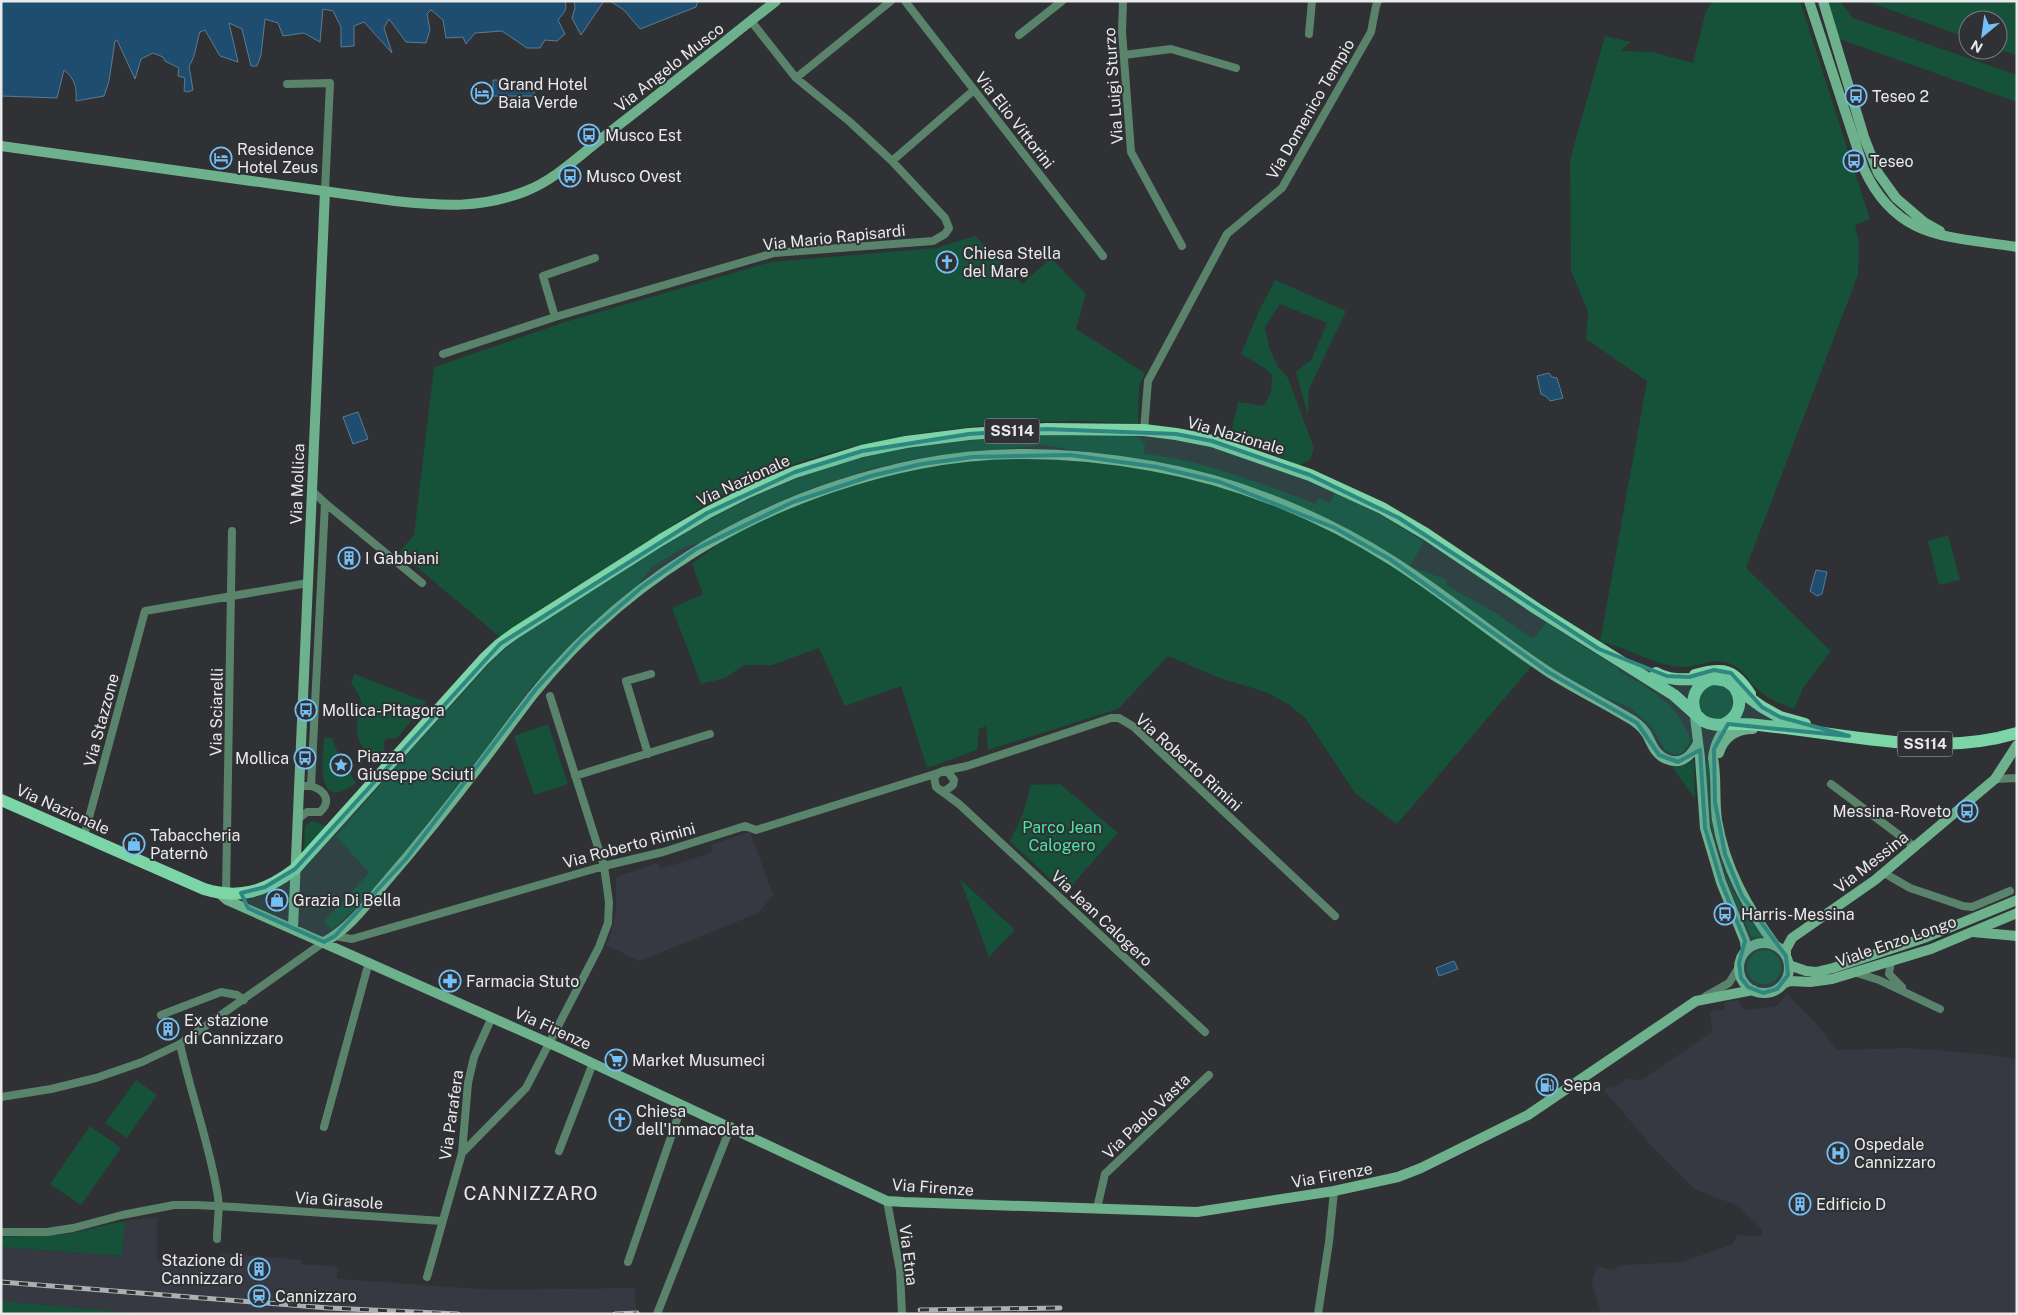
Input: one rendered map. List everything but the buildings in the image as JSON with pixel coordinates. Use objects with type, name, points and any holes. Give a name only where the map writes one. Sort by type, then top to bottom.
[{"type":"main road","name":"Via Nazionale","points":[[1,800],[161,871],[222,894],[241,893],[265,888],[295,869],[445,701],[500,644],[661,540],[748,492],[795,472],[862,451],[906,442],[960,435],[1046,429],[1144,430],[1176,434],[1238,450],[1310,475],[1382,508],[1426,534],[1599,649]]},
{"type":"main road","points":[[1599,649],[1666,679],[1720,679],[1780,717],[1849,736]]},
{"type":"main road","points":[[1599,649],[1664,689],[1688,706],[1696,716],[1709,724],[1728,722],[1849,736]]},
{"type":"main road","points":[[1656,674],[1689,677],[1714,670],[1723,671],[1739,679],[1762,707]]},
{"type":"main road","points":[[1696,716],[1694,694],[1702,684],[1712,679]]},
{"type":"main road","points":[[1728,722],[1740,704],[1739,697],[1732,686]]},
{"type":"main road","name":"SS114","points":[[1849,736],[1912,744],[1942,745],[1972,743],[2002,738],[2017,733]]},
{"type":"street","name":"Via Angelo Musco","points":[[1,146],[447,206],[481,204],[524,192],[538,186],[776,1]]},
{"type":"street","points":[[796,78],[891,1]]},
{"type":"street","name":"Via Elio Vittorini","points":[[905,1],[1103,256]]},
{"type":"street","points":[[1018,35],[1062,1]]},
{"type":"street","name":"Via Luigi Sturzo","points":[[1123,1],[1124,55],[1131,152],[1182,246]]},
{"type":"street","points":[[1309,34],[1312,1]]},
{"type":"street","name":"Via Domenico Tempio","points":[[1144,430],[1148,381],[1227,234],[1282,188],[1371,32],[1378,1]]},
{"type":"street","points":[[1809,1],[1854,140],[1872,187],[1894,213],[1922,230],[2017,247]]},
{"type":"street","points":[[1823,1],[1864,137],[1878,173],[1891,193],[1909,210],[1948,236]]},
{"type":"street","name":"Via Mario Rapisardi","points":[[443,354],[555,317],[774,253],[933,241],[945,234],[949,228],[945,218],[892,161],[850,122],[796,78],[751,21]]},
{"type":"street","points":[[1124,55],[1171,49],[1236,68]]},
{"type":"street","name":"Via Mollica","points":[[287,84],[330,83],[315,374],[312,491],[293,928]]},
{"type":"street","points":[[892,161],[974,90]]},
{"type":"street","points":[[555,317],[543,276],[595,258]]},
{"type":"street","points":[[1,1098],[51,1090],[96,1078],[142,1062],[180,1044],[244,1000],[302,956],[335,936],[351,922],[406,859],[479,767],[536,689],[582,639],[635,593],[696,549],[759,517],[829,489],[922,464],[1014,454],[1070,456],[1157,467],[1220,482],[1265,497],[1335,528],[1391,560],[1548,672],[1637,723],[1648,736],[1659,755],[1671,760],[1683,760],[1693,752],[1698,743]]},
{"type":"street","points":[[312,491],[422,583]]},
{"type":"street","points":[[311,786],[325,502]]},
{"type":"street","name":"Via Sciarelli","points":[[222,894],[232,595],[232,531]]},
{"type":"street","points":[[232,595],[308,583]]},
{"type":"street","name":"Via Stazzone","points":[[84,836],[145,611],[232,595]]},
{"type":"street","points":[[648,754],[626,681],[651,674]]},
{"type":"street","points":[[462,1153],[526,1088],[599,947],[608,923],[609,902],[604,866],[550,696]]},
{"type":"street","points":[[1696,716],[1705,828],[1712,856],[1745,941],[1746,950]]},
{"type":"street","name":"Via Roberto Rimini","points":[[352,939],[604,866],[663,852],[745,826],[756,830],[940,772],[967,766],[1111,718],[1119,718],[1134,727],[1335,916]]},
{"type":"street","points":[[1696,1001],[1753,990],[1768,992],[1777,989],[1783,984],[1788,975],[1788,960],[1775,945],[1742,896],[1725,854],[1715,802],[1713,758],[1716,741],[1728,722]]},
{"type":"street","points":[[1715,769],[1723,743],[1736,731],[1788,728]]},
{"type":"street","points":[[575,776],[710,734]]},
{"type":"street","name":"Via Messina","points":[[1788,960],[1786,949],[1792,938],[1853,897],[1915,847],[1994,779],[2017,745]]},
{"type":"street","points":[[911,782],[922,783],[945,791],[967,766]]},
{"type":"street","points":[[938,789],[934,777],[940,772],[948,772],[959,804]]},
{"type":"street","points":[[1994,779],[2017,778]]},
{"type":"street","points":[[1831,784],[1915,847]]},
{"type":"street","points":[[297,820],[307,812],[320,812],[325,808],[327,800],[325,793],[320,788],[300,786]]},
{"type":"street","name":"Via Jean Calogero","points":[[938,789],[959,804],[1205,1032]]},
{"type":"street","points":[[1884,873],[1910,888],[1964,906],[1972,907],[2010,891]]},
{"type":"street","points":[[241,893],[242,899],[248,908]]},
{"type":"street","name":"Via Firenze","points":[[222,894],[227,900],[550,1043],[887,1200],[923,1203],[1197,1212],[1334,1191],[1398,1177],[1421,1168],[1528,1115],[1696,1001]]},
{"type":"street","name":"Viale Enzo Longo","points":[[1788,960],[1806,971],[1833,968],[1927,937],[2017,900]]},
{"type":"street","name":"Viale Enzo Longo","points":[[1783,984],[1790,981],[1832,980],[1931,949],[2017,913]]},
{"type":"street","points":[[1970,932],[2017,936]]},
{"type":"street","points":[[335,936],[352,939]]},
{"type":"street","points":[[342,950],[352,939]]},
{"type":"street","points":[[1696,1001],[1729,983],[1739,967],[1740,960],[1746,950],[1758,943],[1775,945]]},
{"type":"street","points":[[1891,961],[1889,974],[1895,982],[1909,993]]},
{"type":"street","points":[[324,1127],[369,962]]},
{"type":"street","points":[[1739,967],[1744,983],[1753,990]]},
{"type":"street","points":[[1854,972],[1909,993],[1940,1009]]},
{"type":"street","points":[[161,1015],[220,992],[237,994],[244,1000]]},
{"type":"street","name":"Via Parafera","points":[[427,1277],[462,1153],[468,1083],[474,1057],[492,1017]]},
{"type":"street","points":[[180,1044],[187,1076],[202,1125],[218,1198],[217,1239]]},
{"type":"street","points":[[559,1151],[593,1063]]},
{"type":"street","name":"Via Paolo Vasta","points":[[1097,1208],[1105,1174],[1209,1075]]},
{"type":"street","points":[[628,1262],[682,1105]]},
{"type":"street","points":[[657,1314],[731,1126]]},
{"type":"street","points":[[1318,1314],[1329,1242],[1334,1191]]},
{"type":"street","name":"Via Etna","points":[[887,1200],[900,1270],[902,1314]]},
{"type":"street","name":"Via Girasole","points":[[1,1232],[47,1232],[73,1228],[122,1215],[174,1205],[235,1207],[442,1221]]},
{"type":"highlighted area","points":[[1046,429],[1176,434],[1212,441],[1310,475],[1399,518],[1599,649],[1667,676],[1689,677],[1714,670],[1731,673],[1762,707],[1780,717],[1849,736],[1728,724],[1714,749],[1715,802],[1725,854],[1742,896],[1786,956],[1788,975],[1777,989],[1763,993],[1748,987],[1741,978],[1739,963],[1745,941],[1721,882],[1705,828],[1700,750],[1678,762],[1659,755],[1637,723],[1548,672],[1391,560],[1335,528],[1220,482],[1157,467],[1070,455],[973,457],[922,464],[871,476],[793,502],[696,549],[642,587],[582,639],[536,689],[406,859],[335,936],[324,942],[248,908],[241,893],[265,887],[295,869],[500,644],[707,513],[795,472],[862,451],[969,434]]},
{"type":"shaded area","points":[[750,832],[773,895],[758,913],[639,961],[606,945],[612,930],[616,911],[616,877],[657,863],[661,869],[713,852],[711,845]]},
{"type":"shaded area","name":"Ospedale Cannizzaro","points":[[1787,994],[1814,1021],[1837,1050],[1908,1048],[1993,1055],[2017,1060],[2017,1314],[1601,1314],[1592,1282],[1597,1266],[1610,1270],[1625,1265],[1682,1262],[1733,1244],[1737,1235],[1761,1236],[1762,1229],[1737,1205],[1696,1190],[1649,1143],[1604,1090],[1609,1086],[1613,1089],[1628,1078],[1640,1081],[1712,1032],[1710,1011],[1725,1010],[1724,1002],[1738,1000],[1744,1010],[1777,1006]]},
{"type":"shaded area","points":[[157,1217],[157,1260],[195,1262],[196,1256],[218,1259],[219,1253],[301,1260],[301,1264],[338,1267],[337,1279],[494,1290],[635,1288],[636,1314],[145,1314],[1,1301],[1,1247],[121,1256],[125,1221]]},
{"type":"green space","points":[[1713,1],[1800,1],[1870,219],[1855,225],[1859,243],[1858,275],[1746,568],[1831,651],[1803,688],[1794,709],[1765,696],[1741,670],[1727,662],[1715,661],[1685,667],[1674,666],[1600,642],[1647,381],[1586,339],[1588,312],[1571,271],[1570,160],[1605,36],[1631,42],[1620,51],[1652,52],[1693,63],[1706,11]]},
{"type":"green space","points":[[1826,1],[1841,2],[1853,18],[1958,54],[1958,60],[1974,60],[2017,75],[2017,102],[1839,39]]},
{"type":"green space","points":[[1866,1],[2009,1],[2017,4],[2017,55],[2008,52],[2008,10],[1958,10],[1958,34]]},
{"type":"green space","points":[[975,236],[1022,284],[1051,258],[1086,294],[1076,329],[1145,373],[1139,387],[1138,424],[1093,421],[1027,422],[945,430],[863,445],[823,455],[784,468],[747,483],[708,503],[500,637],[399,552],[414,535],[434,367],[565,322],[771,262],[936,248]]},
{"type":"green space","points":[[1275,280],[1346,311],[1309,389],[1308,416],[1296,372],[1312,359],[1327,323],[1280,304],[1265,328],[1269,347],[1278,367],[1288,378],[1314,448],[1310,460],[1299,465],[1230,438],[1238,402],[1264,406],[1271,391],[1272,375],[1241,354],[1259,311]]},
{"type":"green space","points":[[1014,436],[1134,436],[1140,438],[1145,444],[1144,454],[1188,461],[1210,467],[1316,504],[1319,498],[1330,503],[1335,492],[1381,515],[1424,542],[1410,566],[1447,580],[1446,585],[1496,613],[1533,639],[1546,622],[1619,669],[1619,671],[1645,686],[1670,705],[1690,737],[1689,744],[1680,755],[1665,750],[1651,726],[1631,708],[1592,692],[1553,670],[1420,575],[1276,497],[1062,448],[1041,445],[918,458],[870,469],[815,487],[755,512],[700,543],[685,547],[652,567],[637,586],[586,629],[531,687],[475,765],[367,898],[332,930],[324,921],[369,873],[336,836],[486,668],[503,651],[526,633],[666,544],[728,510],[792,481],[861,458],[899,450]]},
{"type":"green space","points":[[1018,458],[1120,463],[1219,484],[1309,518],[1385,559],[1532,666],[1397,824],[1355,793],[1306,719],[1288,704],[1268,693],[1217,677],[1171,657],[1167,657],[1118,709],[988,750],[986,726],[979,729],[977,750],[927,768],[901,686],[845,706],[819,648],[772,665],[744,665],[725,678],[701,684],[672,608],[703,594],[692,564],[714,547],[787,508],[839,489],[931,466]]},
{"type":"green space","points":[[1948,535],[1960,580],[1939,585],[1928,541]]},
{"type":"green space","points":[[354,674],[427,702],[396,739],[387,738],[384,741],[385,754],[373,764],[361,745],[357,732],[361,704],[357,692],[351,684]]},
{"type":"green space","points":[[1716,685],[1728,690],[1733,702],[1728,714],[1716,719],[1704,714],[1699,702],[1704,690]]},
{"type":"green space","points":[[548,724],[568,784],[534,795],[514,736]]},
{"type":"green space","points":[[326,737],[332,738],[336,749],[356,783],[343,791],[334,792],[328,789],[324,782],[323,761],[324,739]]},
{"type":"green space","points":[[1694,760],[1695,799],[1672,767],[1685,765]]},
{"type":"green space","points":[[1707,761],[1710,762],[1709,801],[1711,820],[1719,855],[1714,837],[1708,805]]},
{"type":"green space","name":"Parco Jean Calogero","points":[[1060,784],[1118,833],[1065,893],[1010,841],[1023,814],[1030,785]]},
{"type":"green space","points":[[311,821],[328,826],[304,851],[305,826]]},
{"type":"green space","points":[[1721,861],[1735,895],[1745,911],[1741,914]]},
{"type":"green space","points":[[960,879],[1015,930],[989,957]]},
{"type":"green space","points":[[1749,918],[1762,937],[1752,938],[1744,920]]},
{"type":"green space","points":[[1764,950],[1771,951],[1776,955],[1780,960],[1780,974],[1776,979],[1771,983],[1764,984],[1757,983],[1752,979],[1748,974],[1747,967],[1748,960],[1752,955],[1757,951]]},
{"type":"green space","points":[[136,1080],[157,1095],[127,1138],[105,1123]]},
{"type":"green space","points":[[90,1126],[121,1148],[81,1205],[50,1184]]},
{"type":"green space","points":[[125,1221],[122,1256],[1,1247],[1,1237],[67,1234]]},
{"type":"green space","points":[[1,1301],[145,1314],[1,1314]]},
{"type":"water","points":[[1,1],[565,1],[566,4],[563,14],[558,20],[565,34],[557,41],[545,40],[540,48],[527,48],[502,31],[475,33],[466,44],[463,37],[446,38],[443,20],[431,10],[427,14],[430,30],[426,43],[406,42],[389,19],[384,28],[392,53],[364,22],[354,26],[354,46],[341,47],[341,27],[333,11],[323,9],[320,42],[304,33],[283,36],[278,23],[265,19],[261,55],[257,66],[251,66],[242,29],[229,23],[238,62],[220,56],[205,30],[200,32],[195,54],[189,66],[193,90],[188,92],[184,91],[185,78],[178,76],[179,68],[165,61],[163,57],[153,53],[141,59],[135,79],[117,40],[115,41],[109,81],[104,96],[76,101],[74,84],[71,77],[64,70],[57,98],[1,96]]},
{"type":"water","points":[[574,1],[604,1],[581,35],[572,18],[575,8]]},
{"type":"water","points":[[610,1],[698,1],[696,7],[640,29],[624,10]]},
{"type":"water","points":[[493,80],[534,81],[534,96],[493,96]]},
{"type":"water","points":[[1549,373],[1552,377],[1557,378],[1563,398],[1550,401],[1541,394],[1537,376]]},
{"type":"water","points":[[358,412],[368,439],[353,444],[343,417]]},
{"type":"water","points":[[1816,570],[1827,572],[1822,594],[1817,596],[1810,591]]},
{"type":"water","points":[[1454,961],[1458,969],[1439,976],[1436,968]]},
{"type":"railway","points":[[1,1282],[329,1308],[458,1314]]},
{"type":"railway","points":[[920,1310],[1060,1308]]},
{"type":"railway","points":[[615,1314],[637,1313]]},
{"type":"place","name":"Grand Hotel Baia Verde","points":[[482,93]]},
{"type":"place","name":"Teseo 2","points":[[1856,96]]},
{"type":"place","name":"Musco Est","points":[[589,135]]},
{"type":"place","name":"Residence Hotel Zeus","points":[[221,158]]},
{"type":"place","name":"Teseo","points":[[1854,161]]},
{"type":"place","name":"Musco Ovest","points":[[570,176]]},
{"type":"place","name":"Chiesa Stella del Mare","points":[[947,262]]},
{"type":"place","name":"I Gabbiani","points":[[349,558]]},
{"type":"place","name":"Mollica-Pitagora","points":[[306,710]]},
{"type":"place","name":"Mollica","points":[[305,758]]},
{"type":"place","name":"Piazza Giuseppe Sciuti","points":[[341,765]]},
{"type":"place","name":"Messina-Roveto","points":[[1967,811]]},
{"type":"place","name":"Tabaccheria Paternò","points":[[134,844]]},
{"type":"place","name":"Grazia Di Bella","points":[[277,900]]},
{"type":"place","name":"Harris-Messina","points":[[1725,914]]},
{"type":"place","name":"Farmacia Stuto","points":[[450,981]]},
{"type":"place","name":"Ex stazione di Cannizzaro","points":[[168,1029]]},
{"type":"place","name":"Market Musumeci","points":[[616,1060]]},
{"type":"place","name":"Sepa","points":[[1547,1085]]},
{"type":"place","name":"Chiesa dell'Immacolata","points":[[620,1120]]},
{"type":"place","name":"Ospedale Cannizzaro","points":[[1838,1153]]},
{"type":"place","name":"Edificio D","points":[[1800,1204]]},
{"type":"place","name":"Stazione di Cannizzaro","points":[[259,1269]]},
{"type":"place","name":"Cannizzaro","points":[[259,1296]]},
{"type":"district","name":"CANNIZZARO","points":[[531,1193]]}]
